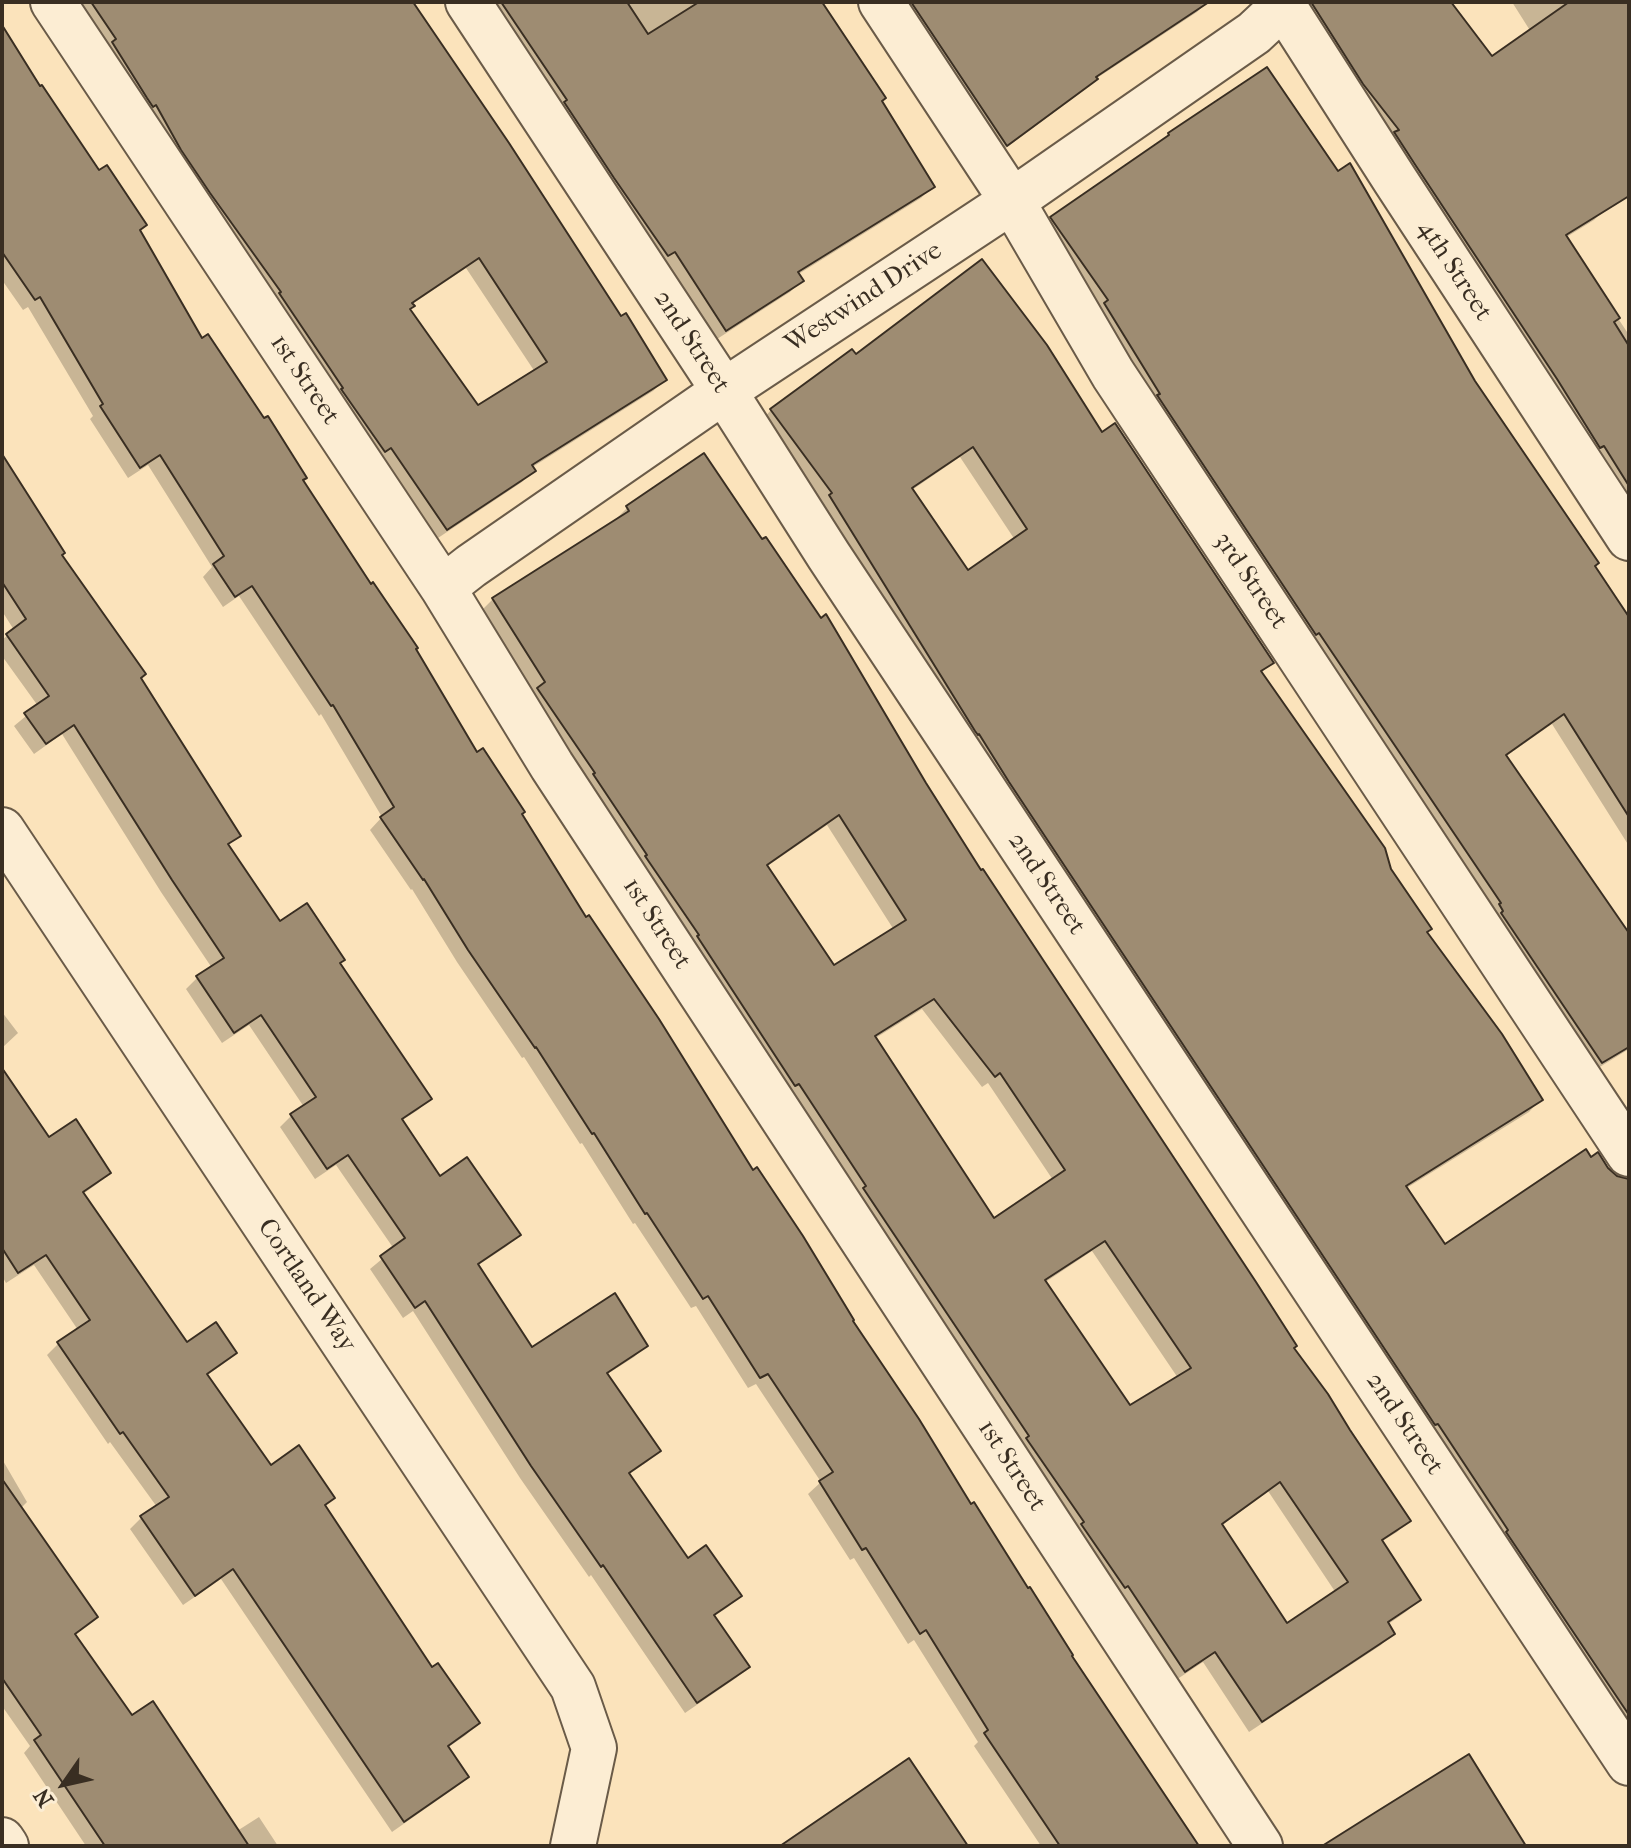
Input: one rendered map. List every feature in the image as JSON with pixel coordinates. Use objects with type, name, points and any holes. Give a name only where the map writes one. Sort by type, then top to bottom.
[{"type":"street","name":"1st Street","points":[[53,2],[443,588],[552,766],[1260,1846]]},
{"type":"street","name":"2nd Street","points":[[468,2],[837,569],[1629,1763]]},
{"type":"street","name":"3rd Street","points":[[881,2],[1012,201],[1113,374],[1629,1154]]},
{"type":"street","name":"Westwind Drive","points":[[443,588],[724,391],[1012,201],[1254,33],[1282,4]]},
{"type":"street","name":"4th Street","points":[[1282,4],[1629,538]]},
{"type":"street","name":"Cortland Way","points":[[2,830],[573,1687],[594,1748],[573,1846]]},
{"type":"street","points":[[2,1840],[6,1846]]},
{"type":"building","points":[[91,2],[413,2],[621,316],[626,313],[667,380],[532,465],[536,471],[447,530],[391,448],[385,452],[341,389],[281,292],[181,150],[156,105],[153,107],[147,98],[112,42],[116,39]],"holes":[[[479,258],[547,362],[478,405],[410,309],[415,306],[412,303]]]},
{"type":"building","points":[[501,2],[627,2],[648,34],[699,2],[822,2],[886,98],[882,101],[935,187],[798,272],[804,281],[726,331],[675,252],[668,256],[614,178],[564,102],[567,100]]},
{"type":"building","points":[[911,2],[1209,2],[1096,77],[1098,79],[1007,146]]},
{"type":"building","points":[[1311,2],[1451,2],[1492,56],[1569,2],[1629,2],[1629,196],[1566,235],[1620,318],[1614,322],[1629,346],[1629,486],[1604,446],[1600,448],[1394,132],[1399,130],[1363,84]]},
{"type":"building","points":[[2,25],[99,170],[107,165],[147,225],[140,230],[202,338],[208,334],[264,418],[268,416],[307,478],[303,480],[371,584],[373,582],[418,648],[477,752],[483,748],[525,812],[522,814],[586,917],[589,915],[659,1019],[753,1170],[757,1167],[803,1236],[853,1321],[971,1504],[974,1502],[1199,1846],[1060,1846],[984,1733],[988,1730],[926,1630],[920,1634],[819,1481],[833,1472],[768,1374],[760,1378],[708,1296],[703,1299],[380,817],[394,807],[333,705],[252,586],[235,597],[213,564],[224,556],[160,455],[140,468],[100,406],[103,404],[40,297],[35,300],[2,252]]},
{"type":"building","points":[[1267,67],[1338,171],[1350,163],[1475,381],[1599,563],[1595,566],[1629,617],[1629,817],[1564,714],[1506,755],[1629,933],[1629,1047],[1602,1063],[1501,913],[1501,903],[1319,633],[1316,635],[1157,395],[1160,394],[1104,303],[1108,300],[1050,217]]},
{"type":"building","points":[[982,259],[1047,345],[1102,432],[1115,423],[1274,663],[1261,671],[1385,848],[1391,869],[1432,929],[1427,932],[1502,1034],[1543,1100],[1406,1186],[1445,1244],[1586,1149],[1591,1157],[1598,1152],[1617,1176],[1629,1179],[1629,1715],[975,731],[829,495],[832,493],[770,409],[852,349],[856,354]],"holes":[[[973,447],[1027,529],[968,570],[912,488]]]},
{"type":"building","points":[[704,453],[762,539],[766,537],[821,618],[826,614],[981,870],[1411,1521],[1382,1540],[1421,1600],[1388,1622],[1395,1634],[1262,1722],[1215,1652],[1185,1672],[1128,1586],[1125,1588],[1026,1438],[1029,1436],[863,1188],[866,1186],[799,1084],[795,1086],[645,856],[595,773],[537,688],[545,682],[492,598],[629,511],[626,506]],"holes":[[[839,815],[906,920],[834,965],[767,865]],[[934,999],[995,1077],[1000,1073],[1065,1170],[994,1218],[875,1036]],[[1105,1241],[1191,1368],[1130,1405],[1045,1280]],[[1280,1482],[1348,1582],[1287,1623],[1222,1524]]]},
{"type":"building","points":[[2,454],[65,553],[62,555],[146,674],[141,678],[241,836],[228,844],[280,921],[307,903],[345,960],[340,963],[432,1099],[402,1119],[440,1176],[467,1157],[521,1235],[478,1264],[532,1347],[615,1293],[648,1346],[607,1373],[661,1451],[629,1473],[688,1558],[706,1545],[742,1596],[714,1615],[750,1667],[697,1703],[531,1466],[425,1301],[415,1308],[380,1256],[405,1238],[348,1155],[327,1169],[290,1114],[316,1097],[261,1015],[234,1033],[196,976],[224,958],[74,725],[46,744],[24,713],[49,696],[6,634],[26,619],[2,582]]},
{"type":"building","points":[[2,1068],[49,1137],[76,1119],[111,1173],[83,1192],[187,1342],[216,1322],[237,1353],[207,1374],[271,1465],[299,1445],[335,1498],[325,1505],[432,1667],[438,1663],[480,1723],[448,1746],[469,1777],[404,1822],[233,1569],[195,1596],[140,1516],[169,1497],[123,1432],[120,1434],[57,1342],[90,1320],[46,1255],[18,1273],[2,1248]]},
{"type":"building","points":[[2,1479],[98,1617],[75,1634],[132,1715],[153,1701],[249,1846],[105,1846],[34,1740],[41,1735],[2,1678]]},
{"type":"building","points":[[1469,1754],[1526,1846],[1322,1846],[1376,1812]]},
{"type":"building","points":[[909,1758],[968,1846],[780,1846]]}]
